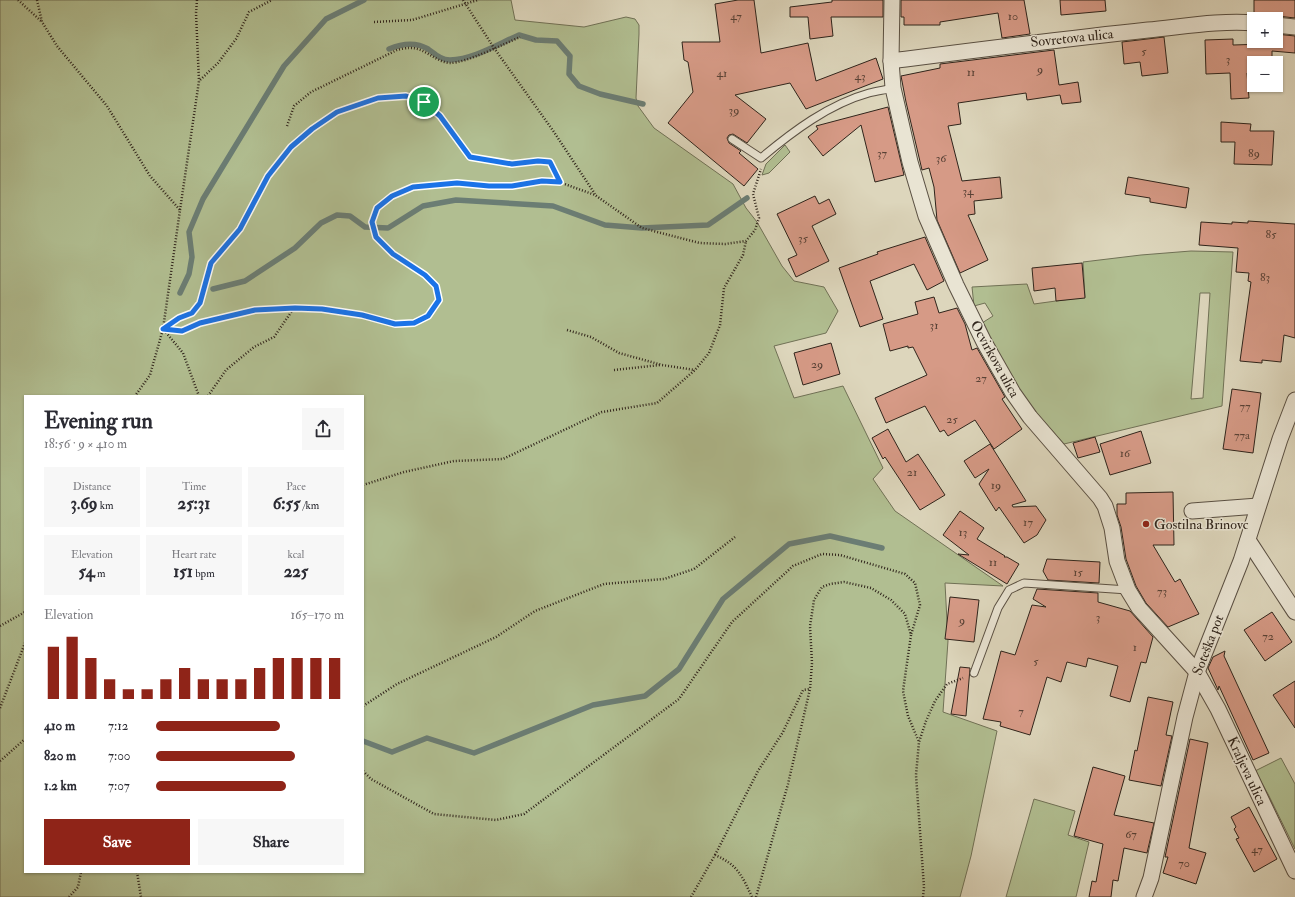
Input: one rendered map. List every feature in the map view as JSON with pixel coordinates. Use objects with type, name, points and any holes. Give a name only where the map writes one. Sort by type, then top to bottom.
[{"type":"street","name":"Ocvirkova ulica","points":[[892,0],[891,61],[893,88],[910,162],[926,216],[956,285],[984,342],[1013,393],[1030,418],[1092,488],[1105,506],[1112,528],[1117,561],[1128,590],[1139,608],[1197,672]]},
{"type":"street","name":"Sovretova ulica","points":[[891,61],[1069,38],[1247,22]]},
{"type":"street","points":[[1283,26],[1295,27]]},
{"type":"street","name":"Soteška pot","points":[[1144,897],[1151,878],[1183,725],[1197,672],[1248,540],[1280,439],[1295,400]]},
{"type":"street","points":[[1192,511],[1258,506]]},
{"type":"street","points":[[1248,540],[1295,612]]},
{"type":"street","name":"Kraljeva ulica","points":[[1197,672],[1228,729],[1278,838],[1295,871]]},
{"type":"lane","points":[[732,138],[761,158],[794,132],[812,120],[840,105],[868,93],[893,88]]},
{"type":"lane","points":[[974,673],[998,608],[1009,590],[1024,583],[1128,590]]},
{"type":"path","points":[[18,0],[42,22],[57,46],[107,106],[150,176],[180,210]]},
{"type":"path","points":[[37,0],[42,22]]},
{"type":"path","points":[[136,395],[150,375],[163,329],[198,81],[197,0]]},
{"type":"path","points":[[198,81],[218,63],[236,39],[249,12],[272,0]]},
{"type":"path","points":[[463,0],[494,48],[554,132],[595,195]]},
{"type":"path","points":[[374,22],[412,20],[478,0]]},
{"type":"path","points":[[287,126],[294,106],[311,92],[397,50],[410,47],[424,51],[441,61],[451,63],[472,58],[520,37]]},
{"type":"path","points":[[163,329],[179,318],[192,313],[200,303],[211,263],[240,229],[268,176],[291,147],[312,129],[337,112],[378,98],[406,96],[424,102],[440,116],[470,157],[512,164],[538,161],[550,162],[560,182]]},
{"type":"path","points":[[364,485],[404,472],[454,461],[503,459],[602,412],[657,403],[695,370],[709,353],[720,325],[724,288],[743,255],[746,241],[755,230],[759,218],[753,194],[761,169],[761,158]]},
{"type":"path","points":[[163,329],[182,331],[200,323],[255,310],[295,308],[322,309],[362,315],[395,324],[414,323],[428,316],[439,300],[436,286],[425,275],[393,254],[376,237],[372,222],[377,208],[392,196],[413,187],[457,183],[489,186],[512,186],[542,181],[560,182],[595,195],[642,228],[700,244],[725,244],[746,241]]},
{"type":"path","points":[[209,395],[226,370],[254,347],[274,337],[295,308]]},
{"type":"path","points":[[163,329],[183,353],[199,395]]},
{"type":"path","points":[[567,330],[590,337],[619,353],[662,365],[695,370]]},
{"type":"path","points":[[614,370],[662,365]]},
{"type":"path","points":[[364,705],[397,684],[496,637],[536,611],[604,584],[664,579],[694,569],[735,537]]},
{"type":"path","points":[[364,772],[371,778],[434,814],[496,820],[524,814],[679,699],[732,622],[793,566],[822,554],[840,555],[905,574],[915,583],[920,605],[911,635],[903,691],[908,716],[919,742]]},
{"type":"path","points":[[756,897],[788,784],[810,689],[812,663],[810,626],[814,600],[822,587],[830,584],[844,582],[870,588],[891,600],[905,614],[911,635]]},
{"type":"path","points":[[0,626],[24,613]]},
{"type":"path","points":[[0,708],[24,646]]},
{"type":"path","points":[[923,897],[924,887],[916,775],[919,742],[935,701],[947,684],[974,673]]},
{"type":"path","points":[[691,897],[715,855],[758,771],[784,732],[803,690],[810,689]]},
{"type":"path","points":[[0,761],[24,740]]},
{"type":"path","points":[[715,855],[728,861],[742,875],[752,897]]},
{"type":"path","points":[[69,897],[78,887],[81,873]]},
{"type":"path","points":[[137,873],[141,897]]},
{"type":"green space","points":[[0,0],[511,0],[515,20],[584,27],[626,17],[635,19],[639,25],[636,98],[638,106],[654,128],[733,184],[782,266],[794,281],[824,287],[838,311],[826,333],[774,346],[794,398],[843,386],[883,468],[873,479],[895,511],[1003,586],[945,583],[948,641],[943,712],[997,731],[971,856],[960,897],[0,897]]},
{"type":"green space","points":[[785,145],[790,152],[769,173],[762,175],[766,164]]},
{"type":"green space","points":[[1191,251],[1233,252],[1222,406],[1064,444],[1025,400],[982,323],[993,316],[985,303],[974,306],[972,287],[1027,284],[1034,304],[1085,297],[1083,262]],"holes":[[[1200,293],[1210,293],[1203,398],[1191,399]]]},
{"type":"green space","points":[[1281,758],[1295,784],[1295,849],[1255,771]]},
{"type":"green space","points":[[1034,799],[1075,811],[1068,835],[1089,842],[1076,897],[1006,897]]},
{"type":"building","points":[[738,0],[754,0],[761,53],[808,43],[816,81],[876,58],[883,79],[806,109],[790,83],[735,95],[766,119],[747,143],[733,134],[729,135],[727,138],[729,143],[741,151],[739,153],[758,169],[744,186],[668,123],[693,92],[688,62],[684,60],[682,42],[720,42],[715,4]]},
{"type":"building","points":[[832,0],[883,0],[883,17],[831,17],[833,36],[810,39],[808,17],[790,17],[790,7],[832,2]]},
{"type":"building","points":[[901,0],[1024,0],[1030,34],[1002,38],[998,13],[940,22],[940,25],[904,25],[904,17],[901,17]]},
{"type":"building","points":[[1060,0],[1105,0],[1106,11],[1061,15]]},
{"type":"building","points":[[1254,0],[1295,0],[1295,18],[1283,17],[1283,12],[1254,12]]},
{"type":"building","points":[[1283,35],[1295,36],[1295,53],[1272,51],[1272,56],[1247,56],[1247,92],[1249,92],[1249,98],[1231,99],[1230,73],[1206,74],[1205,40],[1233,39],[1233,45],[1247,45],[1247,48],[1283,48]]},
{"type":"building","points":[[1164,37],[1168,73],[1142,76],[1140,62],[1124,64],[1122,42]]},
{"type":"building","points":[[1054,50],[1059,85],[1078,82],[1081,102],[1062,104],[1060,95],[1027,100],[1026,93],[958,103],[961,124],[948,126],[962,181],[1000,177],[1002,198],[974,201],[975,214],[968,215],[988,260],[960,273],[937,220],[934,187],[929,168],[922,170],[901,76],[940,68],[940,64]]},
{"type":"building","points":[[888,107],[904,175],[875,182],[861,125],[823,156],[808,137],[818,129],[816,126]]},
{"type":"building","points":[[1221,122],[1251,124],[1250,131],[1274,131],[1272,165],[1234,164],[1235,142],[1221,142]]},
{"type":"building","points":[[1128,177],[1189,188],[1186,208],[1150,202],[1150,198],[1125,194]]},
{"type":"building","points":[[815,196],[819,204],[829,199],[836,214],[812,226],[829,261],[796,277],[788,259],[797,255],[777,214]]},
{"type":"building","points":[[1248,221],[1295,224],[1295,338],[1284,335],[1281,362],[1262,360],[1262,363],[1240,361],[1251,282],[1248,281],[1249,273],[1236,272],[1238,248],[1199,245],[1201,222],[1232,224],[1232,222],[1248,223]]},
{"type":"building","points":[[925,237],[944,281],[927,290],[914,264],[870,281],[883,319],[860,327],[839,268],[878,254],[877,252]]},
{"type":"building","points":[[1082,263],[1085,298],[1056,301],[1055,288],[1034,291],[1032,268]]},
{"type":"building","points":[[934,297],[939,313],[957,308],[965,324],[972,350],[977,348],[1005,397],[1002,399],[1022,429],[994,449],[975,420],[948,436],[944,430],[940,432],[925,406],[886,423],[875,398],[927,375],[913,347],[908,348],[908,346],[890,351],[883,324],[918,314],[915,302]]},
{"type":"building","points":[[831,343],[840,374],[803,385],[794,353]]},
{"type":"building","points":[[1232,389],[1261,393],[1253,453],[1223,449]]},
{"type":"building","points":[[888,429],[906,462],[918,454],[945,495],[920,510],[885,457],[883,459],[872,438]]},
{"type":"building","points":[[1141,431],[1151,463],[1110,475],[1100,444]]},
{"type":"building","points":[[1095,437],[1100,452],[1078,458],[1073,443]]},
{"type":"building","points":[[990,444],[1026,501],[1012,505],[1013,507],[1036,506],[1046,520],[1037,535],[1024,543],[999,507],[996,511],[979,484],[989,469],[975,478],[964,461]]},
{"type":"building","points":[[1173,492],[1174,545],[1153,545],[1175,582],[1180,579],[1199,614],[1168,627],[1146,603],[1136,586],[1126,559],[1121,527],[1117,515],[1117,504],[1126,504],[1126,493]]},
{"type":"building","points":[[960,511],[984,528],[977,539],[1005,556],[1004,557],[1007,557],[1019,564],[1007,584],[958,554],[969,555],[943,535]]},
{"type":"building","points":[[1047,559],[1100,562],[1099,583],[1048,580],[1043,571]]},
{"type":"building","points":[[1037,589],[1098,593],[1098,602],[1130,611],[1153,637],[1146,663],[1141,662],[1130,702],[1110,696],[1118,666],[1088,658],[1086,667],[1067,662],[1061,682],[1047,677],[1030,735],[1000,726],[1001,722],[983,719],[1001,651],[1015,655],[1032,605],[1046,607],[1033,599]]},
{"type":"building","points":[[950,597],[979,600],[974,642],[945,639]]},
{"type":"building","points":[[1272,612],[1292,642],[1265,661],[1244,630]]},
{"type":"building","points":[[1225,651],[1224,656],[1269,753],[1253,760],[1219,686],[1218,690],[1208,668],[1213,657]]},
{"type":"building","points":[[960,667],[970,668],[966,716],[951,714]]},
{"type":"building","points":[[1295,681],[1295,728],[1273,695]]},
{"type":"building","points":[[1148,697],[1173,702],[1166,735],[1172,736],[1161,786],[1129,780],[1135,750],[1137,751]]},
{"type":"building","points":[[1190,739],[1208,743],[1189,848],[1206,853],[1196,884],[1163,873],[1168,857],[1165,857]]},
{"type":"building","points":[[1093,767],[1125,776],[1114,815],[1154,823],[1147,853],[1124,848],[1118,881],[1113,880],[1111,897],[1089,897],[1092,881],[1096,882],[1103,844],[1074,836]]},
{"type":"building","points":[[1249,807],[1277,859],[1254,872],[1236,839],[1239,838],[1234,829],[1236,827],[1231,817]]},
{"type":"waterway","points":[[180,293],[189,274],[192,257],[189,232],[203,199],[284,66],[326,19],[364,0]]},
{"type":"waterway","points":[[389,49],[403,45],[419,45],[441,58],[450,60],[477,54],[519,35],[536,40],[557,41],[570,56],[569,74],[579,86],[600,94],[643,104]]},
{"type":"waterway","points":[[213,289],[245,281],[295,248],[321,223],[337,215],[350,216],[365,227],[388,228],[423,206],[456,200],[553,206],[605,225],[642,228],[708,225],[747,198]]},
{"type":"waterway","points":[[364,741],[392,752],[427,738],[474,753],[593,705],[645,696],[679,669],[723,599],[789,544],[830,536],[882,548]]},
{"type":"place","name":"Gostilna Brinovc","points":[[1146,524]]},
{"type":"route","points":[[406,96],[424,102],[440,116],[470,157],[512,164],[538,161],[550,162],[560,182],[542,181],[512,186],[489,186],[457,183],[413,187],[392,196],[377,208],[372,222],[376,237],[393,254],[425,275],[436,286],[439,300],[428,316],[414,323],[395,324],[362,315],[322,309],[295,308],[255,310],[200,323],[182,331],[163,329],[179,318],[192,313],[200,303],[211,263],[240,229],[268,176],[291,147],[312,129],[337,112],[378,98],[406,96]]}]
